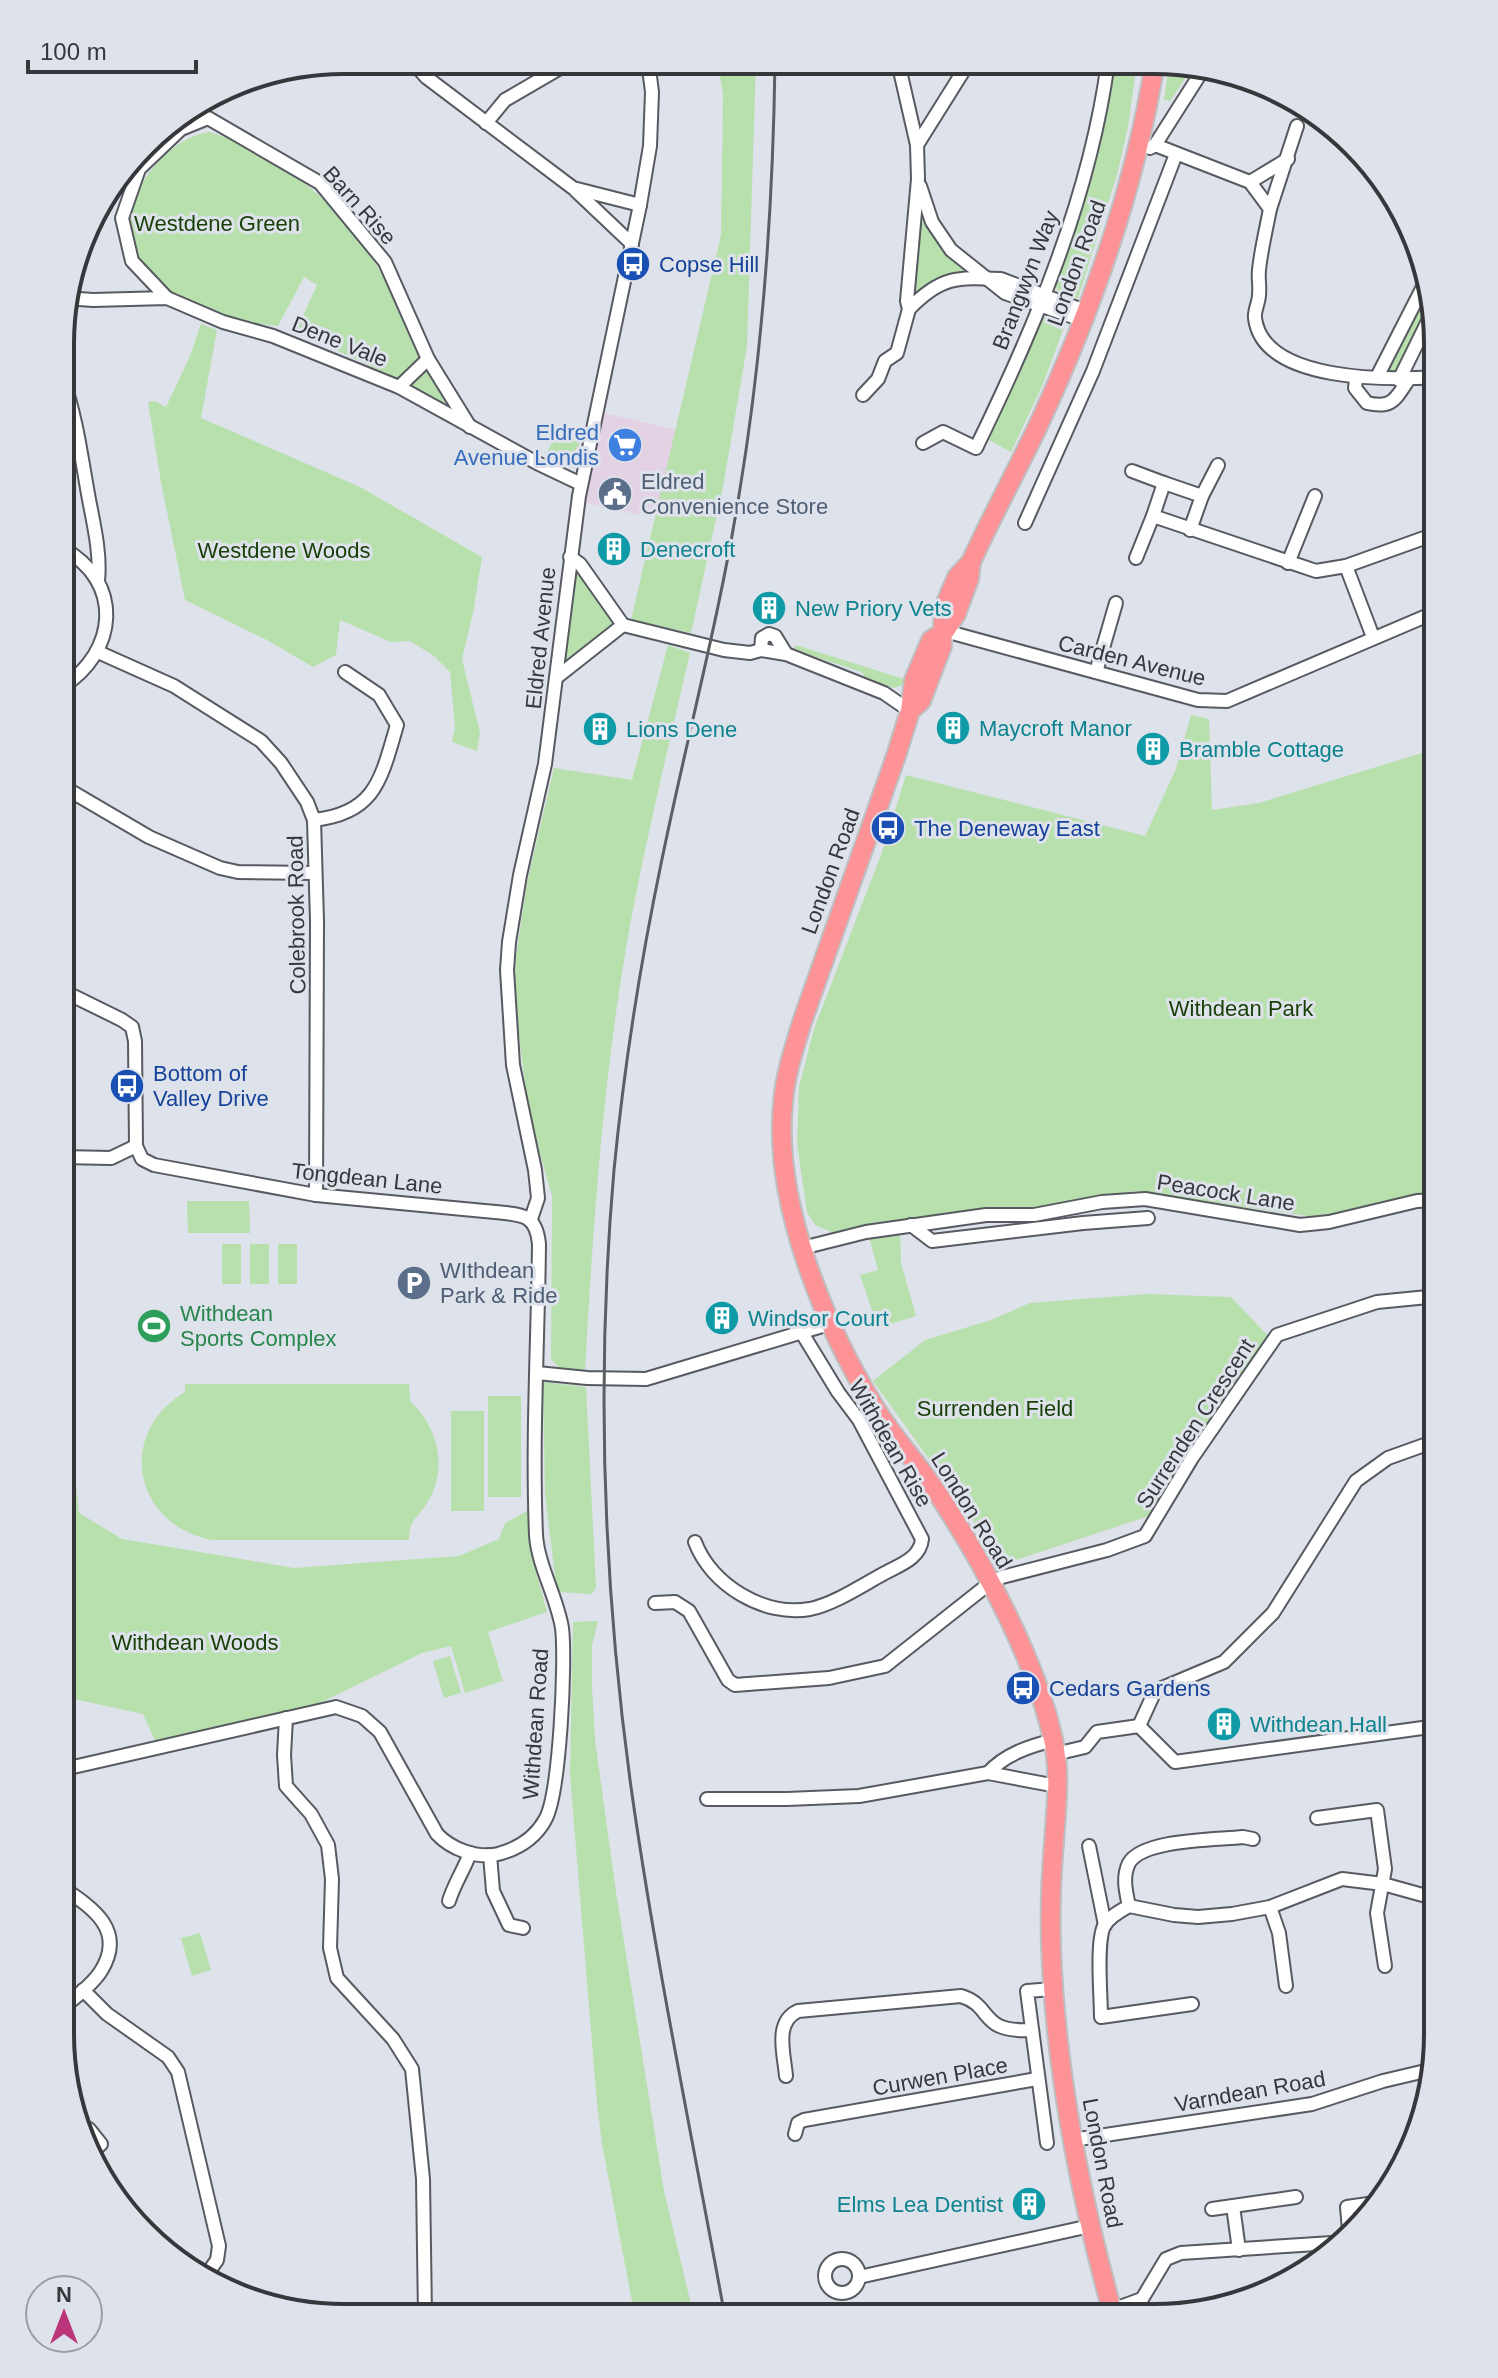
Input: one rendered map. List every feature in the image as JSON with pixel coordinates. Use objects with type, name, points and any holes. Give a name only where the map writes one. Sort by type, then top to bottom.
[{"type":"highway","name":"London Road","points":[[910,711],[921,701],[945,631],[956,614],[969,579],[971,562],[1052,392],[1117,229],[1147,148],[1154,74]]},
{"type":"highway","name":"London Road","points":[[945,631],[931,640],[912,689],[910,711],[856,875],[802,1022],[783,1103],[782,1141],[787,1181],[802,1248],[829,1324],[876,1410],[940,1496],[990,1583],[1035,1682],[1054,1747],[1057,1786],[1051,1892],[1053,1989],[1072,2140],[1110,2304]]},
{"type":"street","points":[[423,74],[573,188],[632,244]]},
{"type":"street","points":[[486,123],[505,100],[550,74]]},
{"type":"street","name":"Eldred Avenue","points":[[531,1219],[538,1198],[513,1065],[507,970],[520,875],[545,764],[581,484],[650,146],[650,74]]},
{"type":"street","points":[[863,395],[878,379],[885,361],[897,353],[909,309],[907,301],[918,179],[917,145],[901,74]]},
{"type":"street","points":[[917,145],[962,74]]},
{"type":"street","name":"Brangwyn Way","points":[[923,443],[943,432],[976,448],[1042,300],[1084,177],[1106,74]]},
{"type":"street","points":[[1197,78],[1147,148],[1176,154],[1250,182],[1270,209]]},
{"type":"street","name":"Barn Rise","points":[[202,115],[320,183],[385,262],[428,359],[470,427]]},
{"type":"street","points":[[194,120],[208,118]]},
{"type":"street","points":[[1297,126],[1270,209],[1258,272],[1248,296],[1262,338],[1273,353],[1286,360],[1356,379],[1424,378]]},
{"type":"street","points":[[1025,523],[1093,371],[1176,154]]},
{"type":"street","points":[[1250,182],[1288,159]]},
{"type":"street","points":[[146,161],[139,169],[122,218],[132,261],[167,298]]},
{"type":"street","points":[[918,179],[932,222],[951,250],[1005,293],[1042,300],[1083,316]]},
{"type":"street","points":[[573,188],[640,205]]},
{"type":"street","points":[[909,309],[925,293],[945,280],[987,278]]},
{"type":"street","points":[[1377,377],[1419,294]]},
{"type":"street","name":"Dene Vale","points":[[78,299],[167,298],[223,322],[273,336],[399,387],[581,484]]},
{"type":"street","points":[[1356,379],[1355,388],[1367,403],[1382,407],[1394,401],[1423,329]]},
{"type":"street","points":[[1399,334],[1416,342]]},
{"type":"street","points":[[399,387],[428,359]]},
{"type":"street","points":[[1052,392],[1077,405]]},
{"type":"street","points":[[74,418],[96,539],[98,581]]},
{"type":"street","points":[[1190,530],[1202,496],[1218,465]]},
{"type":"street","points":[[1132,471],[1202,496]]},
{"type":"street","points":[[1136,558],[1164,483]]},
{"type":"street","points":[[1288,563],[1315,496]]},
{"type":"street","points":[[1153,516],[1316,571],[1346,566],[1424,538]]},
{"type":"street","points":[[74,548],[96,539]]},
{"type":"street","points":[[74,555],[87,565],[98,581],[105,600],[105,625],[98,652],[89,666],[74,678]]},
{"type":"street","points":[[570,557],[580,564],[623,625],[724,650],[786,654],[884,693],[910,711]]},
{"type":"street","points":[[1346,566],[1373,637]]},
{"type":"street","points":[[1096,672],[1116,603]]},
{"type":"street","name":"Carden Avenue","points":[[945,631],[1198,700],[1227,701],[1424,617]]},
{"type":"street","points":[[557,677],[623,625]]},
{"type":"street","name":"Colebrook Road","points":[[98,652],[174,686],[261,741],[298,785],[314,820],[316,1195]]},
{"type":"street","points":[[314,820],[349,813],[368,798],[379,778],[397,725],[379,695],[345,672]]},
{"type":"street","points":[[884,693],[902,693],[912,689]]},
{"type":"street","points":[[74,793],[149,837],[220,868],[238,872],[315,873]]},
{"type":"street","points":[[74,996],[132,1027],[135,1041],[136,1146],[111,1158],[74,1157]]},
{"type":"street","name":"Tongdean Lane","points":[[136,1146],[142,1159],[154,1165],[316,1195],[518,1214],[531,1219]]},
{"type":"street","name":"Peacock Lane","points":[[802,1248],[866,1232],[911,1225],[986,1215],[1034,1215],[1102,1202],[1145,1199],[1300,1225],[1329,1222],[1423,1201]]},
{"type":"street","name":"Peacock Lane","points":[[911,1225],[932,1241],[1148,1218]]},
{"type":"street","points":[[531,1219],[538,1229],[539,1244],[537,1370],[587,1378],[646,1379],[829,1324]]},
{"type":"street","name":"Surrenden Crescent","points":[[655,1603],[675,1602],[689,1611],[728,1680],[739,1686],[829,1678],[885,1666],[990,1583],[1002,1577],[1107,1550],[1145,1536],[1192,1458],[1277,1335],[1377,1302],[1423,1297]]},
{"type":"street","name":"Withdean Rise","points":[[695,1542],[701,1558],[724,1584],[761,1605],[807,1609],[823,1605],[877,1577],[914,1557],[921,1549],[922,1539],[884,1465],[859,1420],[802,1333]]},
{"type":"street","name":"Withdean Road","points":[[74,1767],[336,1707],[362,1716],[380,1732],[437,1834],[444,1841],[470,1853],[490,1855],[510,1850],[531,1838],[545,1821],[554,1799],[562,1628],[536,1539],[537,1370]]},
{"type":"street","points":[[1139,1726],[1155,1691],[1224,1662],[1273,1613],[1356,1481],[1388,1458],[1423,1445]]},
{"type":"street","points":[[286,1718],[286,1786],[311,1814],[328,1845],[332,1879],[330,1948],[337,1978],[393,2039],[412,2069],[423,2179],[425,2304]]},
{"type":"street","points":[[988,1773],[999,1761],[1035,1744],[1085,1747],[1097,1732],[1139,1726]]},
{"type":"street","points":[[1139,1726],[1175,1762],[1423,1728]]},
{"type":"street","points":[[707,1799],[859,1796],[988,1773],[1057,1786]]},
{"type":"street","points":[[1317,1818],[1377,1810],[1385,1869],[1377,1913],[1385,1966]]},
{"type":"street","points":[[1129,1906],[1125,1872],[1130,1862],[1144,1850],[1243,1837],[1253,1839]]},
{"type":"street","points":[[1089,1846],[1105,1925],[1101,1940],[1101,2017],[1192,2004]]},
{"type":"street","points":[[449,1901],[470,1853]]},
{"type":"street","points":[[490,1855],[493,1891],[509,1925],[523,1928]]},
{"type":"street","points":[[1105,1925],[1115,1914],[1129,1906],[1198,1917],[1270,1907],[1342,1879],[1383,1884],[1423,1895]]},
{"type":"street","points":[[74,1895],[92,1907],[107,1926],[109,1951],[101,1971],[74,1998]]},
{"type":"street","points":[[1270,1907],[1279,1933],[1286,1986]]},
{"type":"street","points":[[1037,2079],[1027,1991],[1053,1989]]},
{"type":"street","points":[[83,1990],[107,2014],[168,2057],[178,2072],[219,2246],[217,2260],[211,2269]]},
{"type":"street","points":[[786,2076],[782,2028],[787,2018],[798,2011],[961,1996],[974,2002],[997,2026],[1011,2031],[1032,2030]]},
{"type":"street","name":"Varndean Road","points":[[1072,2140],[1312,2104],[1421,2072]]},
{"type":"street","name":"Curwen Place","points":[[795,2134],[798,2123],[804,2120],[1037,2079],[1047,2143]]},
{"type":"street","points":[[1212,2209],[1296,2197]]},
{"type":"street","points":[[1348,2221],[1347,2207],[1362,2205]]},
{"type":"street","points":[[1233,2206],[1239,2250]]},
{"type":"street","points":[[859,2277],[1090,2226]]},
{"type":"street","points":[[1132,2304],[1142,2299],[1166,2259],[1181,2253],[1323,2244]]},
{"type":"shaded area","points":[[603,413],[677,430],[659,511],[641,507],[639,515],[584,502]]},
{"type":"green space","points":[[720,74],[756,74],[747,346],[723,487],[691,633],[631,620],[721,235],[723,96]]},
{"type":"green space","points":[[1112,74],[1135,74],[1117,175],[1078,298],[1069,298],[1060,294],[1055,283],[1098,147]]},
{"type":"green space","points":[[1167,75],[1187,76],[1170,101],[1164,100]]},
{"type":"green space","name":"Westdene Green","points":[[209,132],[235,141],[285,168],[348,226],[380,271],[455,411],[395,378],[296,331],[317,285],[304,277],[278,326],[235,320],[202,309],[185,301],[156,279],[136,251],[128,221],[130,207],[146,177],[166,155],[182,142]]},
{"type":"green space","points":[[921,212],[942,245],[970,272],[938,278],[914,294]]},
{"type":"green space","points":[[1420,302],[1422,321],[1397,372],[1388,373],[1386,370]]},
{"type":"green space","points":[[1041,317],[1066,322],[1043,384],[1011,452],[987,439]]},
{"type":"green space","name":"Westdene Woods","points":[[201,324],[217,330],[201,418],[360,487],[482,557],[462,659],[480,733],[477,751],[452,742],[455,728],[450,672],[434,656],[410,641],[391,642],[340,620],[336,655],[313,667],[267,640],[185,600],[148,402],[155,401],[166,407]]},
{"type":"green space","points":[[574,431],[582,433],[574,463],[546,454],[552,443]]},
{"type":"green space","points":[[575,573],[581,575],[613,625],[568,661],[564,657]]},
{"type":"green space","points":[[668,645],[690,653],[637,889],[617,1008],[597,1189],[585,1370],[560,1369],[551,1359],[552,1196],[529,1114],[514,997],[516,956],[527,883],[554,768],[632,780]]},
{"type":"green space","points":[[796,645],[904,679],[902,685],[894,688],[865,679],[863,673],[794,649]]},
{"type":"green space","name":"Withdean Park","points":[[1191,715],[1209,719],[1212,810],[1259,803],[1424,752],[1423,1198],[1328,1219],[1134,1191],[1031,1210],[893,1223],[834,1233],[815,1225],[807,1212],[797,1144],[799,1087],[814,1029],[882,852],[906,775],[1145,836],[1176,769]]},
{"type":"green space","points":[[187,1201],[249,1201],[250,1233],[188,1233]]},
{"type":"green space","points":[[900,1231],[901,1263],[916,1316],[878,1328],[860,1275],[878,1270],[869,1237]]},
{"type":"green space","points":[[222,1244],[241,1244],[241,1284],[222,1284]]},
{"type":"green space","points":[[250,1244],[269,1244],[269,1284],[250,1284]]},
{"type":"green space","points":[[278,1244],[297,1244],[297,1284],[278,1284]]},
{"type":"green space","name":"Surrenden Field","points":[[1147,1294],[1231,1297],[1272,1340],[1152,1515],[1004,1564],[873,1381],[925,1340],[991,1320],[1030,1303]]},
{"type":"green space","points":[[543,1382],[586,1387],[596,1587],[592,1594],[557,1592],[545,1495]]},
{"type":"green space","points":[[185,1384],[409,1384],[410,1401],[428,1423],[439,1462],[434,1490],[412,1523],[409,1540],[212,1540],[185,1531],[165,1516],[151,1497],[143,1476],[142,1453],[149,1430],[163,1410],[185,1392]]},
{"type":"green space","points":[[488,1396],[521,1396],[521,1497],[488,1497]]},
{"type":"green space","points":[[451,1411],[484,1411],[484,1511],[451,1511]]},
{"type":"green space","name":"Withdean Woods","points":[[74,1476],[79,1513],[122,1539],[294,1568],[459,1556],[499,1539],[505,1523],[529,1510],[533,1561],[547,1612],[488,1632],[503,1681],[465,1693],[451,1646],[422,1653],[314,1706],[156,1743],[143,1714],[74,1699]]},
{"type":"green space","points":[[598,1621],[592,1645],[595,1740],[664,2191],[691,2304],[633,2304],[602,2144],[570,1775],[573,1622]]},
{"type":"green space","points":[[450,1656],[461,1693],[444,1698],[433,1661]]},
{"type":"green space","points":[[200,1933],[211,1970],[192,1976],[181,1938]]},
{"type":"railway","points":[[723,2304],[652,1920],[621,1710],[605,1479],[605,1324],[614,1170],[640,978],[653,902],[722,588],[747,441],[765,279],[775,74]]},
{"type":"place","name":"Copse Hill","points":[[633,264]]},
{"type":"place","name":"Eldred Avenue Londis","points":[[625,445]]},
{"type":"place","name":"Eldred Convenience Store","points":[[615,494]]},
{"type":"place","name":"Denecroft","points":[[614,549]]},
{"type":"place","name":"New Priory Vets","points":[[769,608]]},
{"type":"place","name":"Maycroft Manor","points":[[953,728]]},
{"type":"place","name":"Lions Dene","points":[[600,729]]},
{"type":"place","name":"Bramble Cottage","points":[[1153,749]]},
{"type":"place","name":"The Deneway East","points":[[888,828]]},
{"type":"place","name":"Bottom of Valley Drive","points":[[127,1086]]},
{"type":"place","name":"WIthdean Park & Ride","points":[[414,1283]]},
{"type":"place","name":"Windsor Court","points":[[722,1318]]},
{"type":"place","name":"Withdean Sports Complex","points":[[154,1326]]},
{"type":"place","name":"Cedars Gardens","points":[[1023,1688]]},
{"type":"place","name":"Withdean Hall","points":[[1224,1724]]},
{"type":"place","name":"Elms Lea Dentist","points":[[1029,2204]]}]
